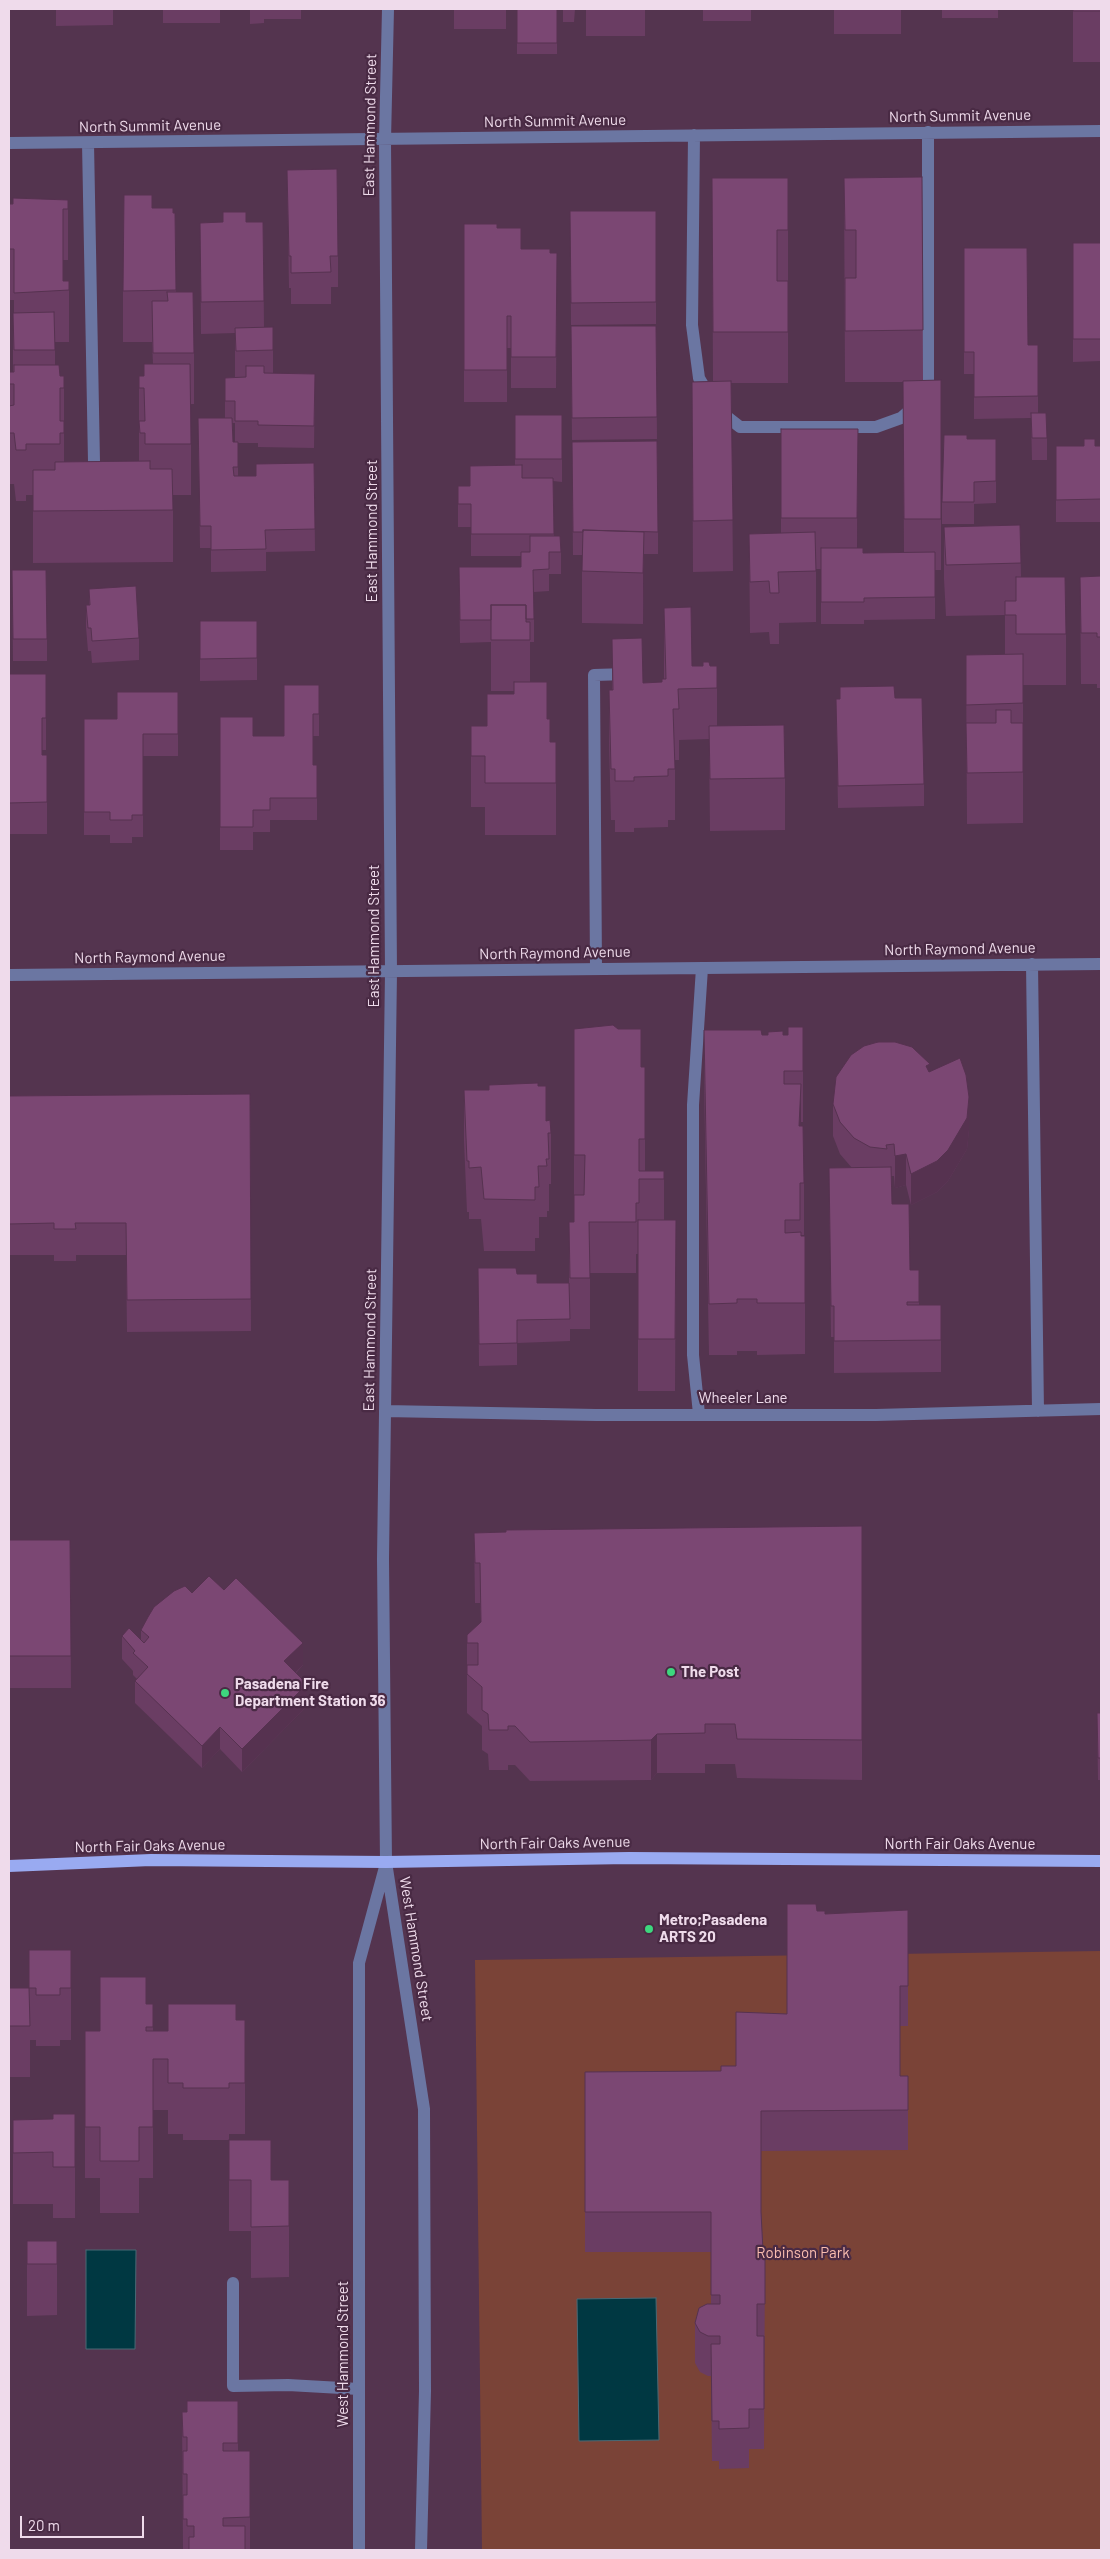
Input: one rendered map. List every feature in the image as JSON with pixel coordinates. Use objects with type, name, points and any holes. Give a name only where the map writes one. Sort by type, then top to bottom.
[{"type":"main road","name":"North Fair Oaks Avenue","points":[[9,1866],[151,1860],[386,1862],[629,1858],[1101,1861]]},
{"type":"street","name":"East Hammond Street","points":[[386,1862],[383,1559],[391,972],[385,140],[388,9]]},
{"type":"street","name":"North Summit Avenue","points":[[9,143],[1101,131]]},
{"type":"street","points":[[694,135],[692,325],[699,378],[717,409],[740,427],[876,427],[901,418],[917,404],[928,386],[928,132]]},
{"type":"street","points":[[88,143],[94,462]]},
{"type":"street","points":[[596,969],[594,675],[636,674]]},
{"type":"street","points":[[1032,964],[1038,1411]]},
{"type":"street","name":"North Raymond Avenue","points":[[9,975],[1101,964]]},
{"type":"street","points":[[699,1414],[693,1355],[693,1105],[702,968]]},
{"type":"street","name":"Wheeler Lane","points":[[386,1411],[596,1415],[876,1415],[1101,1409]]},
{"type":"street","name":"West Hammond Street","points":[[359,2550],[359,1963],[386,1862]]},
{"type":"street","name":"West Hammond Street","points":[[386,1862],[424,2109],[425,2391],[421,2550]]},
{"type":"street","points":[[233,2283],[233,2386],[288,2385],[359,2389]]},
{"type":"green space","name":"Robinson Park","points":[[1101,1951],[1101,2550],[482,2550],[475,1960]]},
{"type":"shaded area","points":[[86,2250],[136,2250],[135,2349],[86,2349]]},
{"type":"shaded area","points":[[656,2298],[659,2440],[579,2441],[577,2299]]},
{"type":"building","points":[[517,9],[557,9],[557,43],[517,43]]},
{"type":"building","points":[[1073,9],[1101,9],[1101,11],[1073,11]]},
{"type":"building","points":[[337,169],[338,256],[330,256],[331,272],[291,273],[287,170]]},
{"type":"building","points":[[922,177],[923,330],[845,331],[845,278],[856,278],[856,230],[845,230],[844,178]]},
{"type":"building","points":[[712,178],[788,178],[788,230],[777,230],[777,281],[788,281],[788,332],[713,332]]},
{"type":"building","points":[[124,195],[152,195],[152,208],[173,208],[173,213],[175,213],[176,290],[123,291]]},
{"type":"building","points":[[13,198],[68,200],[68,209],[63,209],[63,281],[69,281],[69,290],[14,293],[14,249],[9,249],[9,204],[13,204]]},
{"type":"building","points":[[570,211],[656,211],[656,302],[571,303]]},
{"type":"building","points":[[223,212],[246,212],[246,222],[263,222],[264,301],[201,302],[200,223],[223,222]]},
{"type":"building","points":[[464,224],[497,224],[497,228],[521,228],[521,249],[550,249],[550,253],[557,253],[556,357],[511,357],[511,316],[507,316],[507,370],[464,370]]},
{"type":"building","points":[[1073,243],[1101,243],[1101,339],[1073,339]]},
{"type":"building","points":[[964,248],[1027,248],[1028,345],[1038,345],[1038,396],[974,397],[974,352],[964,352]]},
{"type":"building","points":[[167,292],[193,292],[194,353],[153,353],[152,301],[168,301]]},
{"type":"building","points":[[54,312],[55,350],[14,350],[13,313]]},
{"type":"building","points":[[571,326],[656,326],[657,417],[572,418]]},
{"type":"building","points":[[273,327],[273,350],[236,351],[235,328]]},
{"type":"building","points":[[144,364],[190,364],[191,444],[145,444],[145,433],[140,433],[139,421],[145,421],[144,388],[139,388],[139,376],[144,376]]},
{"type":"building","points":[[14,365],[59,365],[60,376],[64,376],[64,388],[60,388],[60,421],[64,421],[64,433],[60,433],[60,444],[26,444],[26,450],[16,450],[14,433],[9,433],[9,406],[14,405],[14,384],[9,384],[9,372],[14,372]]},
{"type":"building","points":[[246,366],[264,366],[264,373],[315,374],[314,426],[258,425],[258,421],[235,421],[235,401],[225,401],[225,378],[246,377]]},
{"type":"building","points":[[941,380],[941,519],[904,519],[903,381]]},
{"type":"building","points":[[731,381],[733,520],[693,521],[692,382]]},
{"type":"building","points":[[1031,413],[1046,413],[1047,438],[1032,438]]},
{"type":"building","points":[[515,415],[562,415],[562,459],[515,459]]},
{"type":"building","points":[[198,418],[232,418],[233,442],[238,442],[238,467],[233,467],[234,476],[256,476],[256,464],[314,463],[315,529],[265,530],[266,549],[211,550],[211,526],[200,526]]},
{"type":"building","points":[[781,429],[858,429],[857,518],[781,518]]},
{"type":"building","points":[[944,435],[967,435],[967,439],[996,439],[996,481],[974,482],[974,502],[942,502]]},
{"type":"building","points":[[1084,439],[1095,439],[1095,446],[1101,446],[1101,499],[1056,500],[1056,446],[1084,446]]},
{"type":"building","points":[[657,441],[658,532],[583,530],[583,532],[573,532],[572,442]]},
{"type":"building","points":[[150,461],[150,469],[172,469],[173,510],[33,511],[33,470],[55,470],[55,462]]},
{"type":"building","points":[[522,465],[522,478],[553,478],[554,534],[471,534],[471,504],[458,504],[458,486],[470,486],[470,466]]},
{"type":"building","points":[[1020,525],[1021,563],[946,565],[944,527]]},
{"type":"building","points":[[583,530],[644,532],[643,573],[582,571]]},
{"type":"building","points":[[815,532],[816,571],[778,572],[779,593],[770,593],[769,581],[750,582],[749,534]]},
{"type":"building","points":[[530,536],[560,536],[561,552],[549,552],[549,569],[533,570],[534,619],[526,619],[526,605],[491,605],[491,620],[460,620],[459,567],[521,567],[521,552],[530,552]]},
{"type":"building","points":[[821,548],[863,548],[863,553],[935,552],[935,597],[864,598],[864,602],[821,602]]},
{"type":"building","points":[[12,570],[46,570],[47,639],[13,639]]},
{"type":"building","points":[[1101,576],[1101,637],[1097,637],[1097,633],[1081,633],[1080,577]]},
{"type":"building","points":[[1016,577],[1065,577],[1066,634],[1016,634],[1016,615],[1005,615],[1005,601],[1016,601]]},
{"type":"building","points":[[136,586],[139,638],[92,641],[91,628],[88,628],[86,605],[90,605],[89,589]]},
{"type":"building","points":[[491,605],[526,605],[526,622],[530,622],[530,640],[491,640]]},
{"type":"building","points":[[691,607],[692,666],[703,666],[703,662],[709,662],[710,666],[717,666],[717,688],[678,689],[679,709],[673,709],[675,769],[668,769],[668,776],[634,777],[634,781],[615,781],[615,769],[611,769],[609,690],[613,690],[612,639],[642,638],[643,683],[662,682],[662,679],[666,679],[664,608]]},
{"type":"building","points":[[200,621],[257,621],[257,658],[200,659]]},
{"type":"building","points":[[1023,654],[1023,703],[966,705],[966,655]]},
{"type":"building","points":[[9,674],[46,674],[46,718],[42,718],[42,755],[47,755],[47,802],[9,803]]},
{"type":"building","points":[[514,682],[547,682],[547,719],[550,719],[550,742],[556,742],[556,783],[485,783],[485,756],[471,756],[471,726],[487,726],[487,694],[514,694]]},
{"type":"building","points":[[284,685],[319,685],[319,714],[313,714],[313,765],[317,765],[317,798],[270,798],[270,810],[253,810],[253,827],[220,827],[220,717],[253,717],[253,736],[284,736]]},
{"type":"building","points":[[894,686],[895,698],[922,698],[924,784],[838,786],[836,699],[840,699],[840,687]]},
{"type":"building","points":[[117,692],[178,692],[178,734],[143,734],[143,815],[132,815],[132,820],[110,820],[110,812],[84,812],[84,719],[117,719]]},
{"type":"building","points":[[996,710],[1011,710],[1011,723],[1023,723],[1023,772],[967,773],[966,723],[996,723]]},
{"type":"building","points":[[784,725],[785,778],[710,779],[709,726]]},
{"type":"building","points":[[613,1025],[618,1029],[641,1029],[641,1067],[645,1067],[645,1139],[639,1139],[639,1171],[664,1171],[664,1179],[639,1179],[639,1203],[636,1203],[636,1222],[589,1222],[590,1278],[570,1278],[569,1222],[574,1222],[574,1195],[584,1195],[585,1155],[574,1155],[574,1029]]},
{"type":"building","points":[[788,1027],[803,1027],[803,1071],[784,1071],[784,1084],[801,1084],[799,1126],[803,1126],[804,1183],[800,1183],[800,1220],[785,1220],[785,1233],[801,1232],[801,1236],[805,1236],[805,1303],[757,1303],[757,1299],[737,1299],[737,1303],[709,1304],[704,1030],[761,1030],[762,1035],[768,1035],[768,1032],[783,1031],[783,1035],[788,1035]]},
{"type":"building","points":[[878,1042],[895,1042],[912,1047],[930,1064],[926,1066],[929,1072],[960,1058],[966,1075],[969,1097],[967,1118],[948,1150],[937,1161],[911,1174],[906,1154],[895,1156],[894,1144],[886,1145],[887,1149],[870,1147],[854,1138],[840,1122],[833,1104],[836,1077],[851,1055],[864,1046]]},
{"type":"building","points":[[538,1083],[538,1086],[546,1086],[546,1121],[550,1120],[551,1133],[548,1133],[549,1159],[546,1159],[547,1166],[538,1166],[539,1187],[535,1187],[535,1200],[484,1199],[481,1167],[469,1168],[469,1161],[467,1161],[464,1090],[489,1090],[489,1085]]},
{"type":"building","points":[[250,1094],[251,1299],[127,1300],[126,1223],[75,1223],[76,1229],[54,1229],[54,1223],[9,1224],[9,1096]]},
{"type":"building","points":[[891,1167],[892,1204],[909,1204],[910,1270],[919,1270],[919,1302],[907,1302],[907,1305],[941,1305],[941,1340],[834,1341],[834,1306],[831,1306],[829,1168]]},
{"type":"building","points":[[638,1220],[676,1220],[675,1339],[638,1339]]},
{"type":"building","points":[[478,1268],[516,1268],[517,1274],[537,1274],[537,1283],[569,1283],[570,1319],[517,1320],[517,1343],[479,1344]]},
{"type":"building","points":[[862,1526],[862,1740],[737,1739],[735,1724],[705,1724],[705,1733],[657,1734],[651,1740],[530,1742],[515,1726],[508,1726],[508,1730],[489,1730],[488,1714],[482,1710],[482,1687],[467,1674],[467,1665],[478,1665],[478,1643],[467,1643],[467,1635],[481,1622],[480,1563],[475,1563],[474,1533],[506,1532],[506,1530]]},
{"type":"building","points":[[9,1540],[70,1540],[71,1656],[9,1656]]},
{"type":"building","points":[[209,1576],[224,1590],[236,1578],[303,1643],[284,1661],[307,1684],[242,1749],[220,1727],[202,1746],[135,1681],[148,1667],[133,1653],[135,1651],[122,1636],[129,1628],[144,1643],[149,1637],[141,1630],[154,1607],[174,1591],[185,1586],[192,1593]]},
{"type":"building","points":[[1097,1713],[1101,1713],[1101,1758],[1098,1758]]},
{"type":"building","points":[[787,1904],[816,1904],[817,1911],[825,1911],[825,1914],[908,1910],[908,1986],[900,1986],[900,2076],[908,2076],[908,2110],[761,2111],[761,2212],[763,2251],[765,2252],[765,2304],[757,2304],[757,2336],[764,2336],[764,2409],[749,2409],[749,2428],[719,2429],[719,2421],[712,2421],[711,2344],[720,2344],[720,2336],[708,2336],[700,2332],[695,2323],[699,2308],[707,2304],[720,2304],[720,2295],[711,2295],[711,2212],[585,2212],[585,2072],[721,2071],[721,2066],[736,2066],[736,2012],[787,2014]]},
{"type":"building","points":[[29,1950],[71,1950],[71,1988],[60,1988],[60,1995],[36,1995],[36,1988],[29,1988]]},
{"type":"building","points":[[100,1977],[146,1977],[146,2004],[153,2004],[153,2027],[146,2027],[146,2031],[168,2031],[168,2004],[236,2004],[236,2020],[245,2020],[245,2083],[229,2083],[229,2088],[183,2088],[183,2083],[168,2083],[168,2059],[153,2059],[153,2127],[139,2127],[139,2161],[100,2161],[100,2127],[85,2127],[85,2031],[100,2031]]},
{"type":"building","points":[[9,1988],[29,1988],[30,2026],[9,2026]]},
{"type":"building","points":[[53,2114],[75,2114],[75,2167],[53,2167],[53,2152],[13,2153],[13,2120],[53,2119]]},
{"type":"building","points":[[229,2140],[271,2140],[271,2180],[289,2180],[289,2226],[251,2227],[251,2180],[229,2180]]},
{"type":"building","points":[[27,2241],[57,2241],[57,2264],[27,2264]]},
{"type":"building","points":[[187,2401],[238,2401],[238,2443],[223,2443],[223,2451],[250,2451],[250,2517],[223,2518],[223,2526],[245,2526],[245,2550],[189,2550],[189,2537],[194,2537],[194,2526],[187,2526],[187,2519],[183,2519],[183,2495],[187,2495],[187,2474],[183,2474],[183,2451],[187,2451],[187,2437],[183,2437],[182,2412],[187,2412]]},
{"type":"place","name":"The Post","points":[[671,1672]]},
{"type":"place","name":"Pasadena Fire Department Station 36","points":[[225,1693]]},
{"type":"place","name":"Metro;Pasadena ARTS 20","points":[[649,1929]]}]
